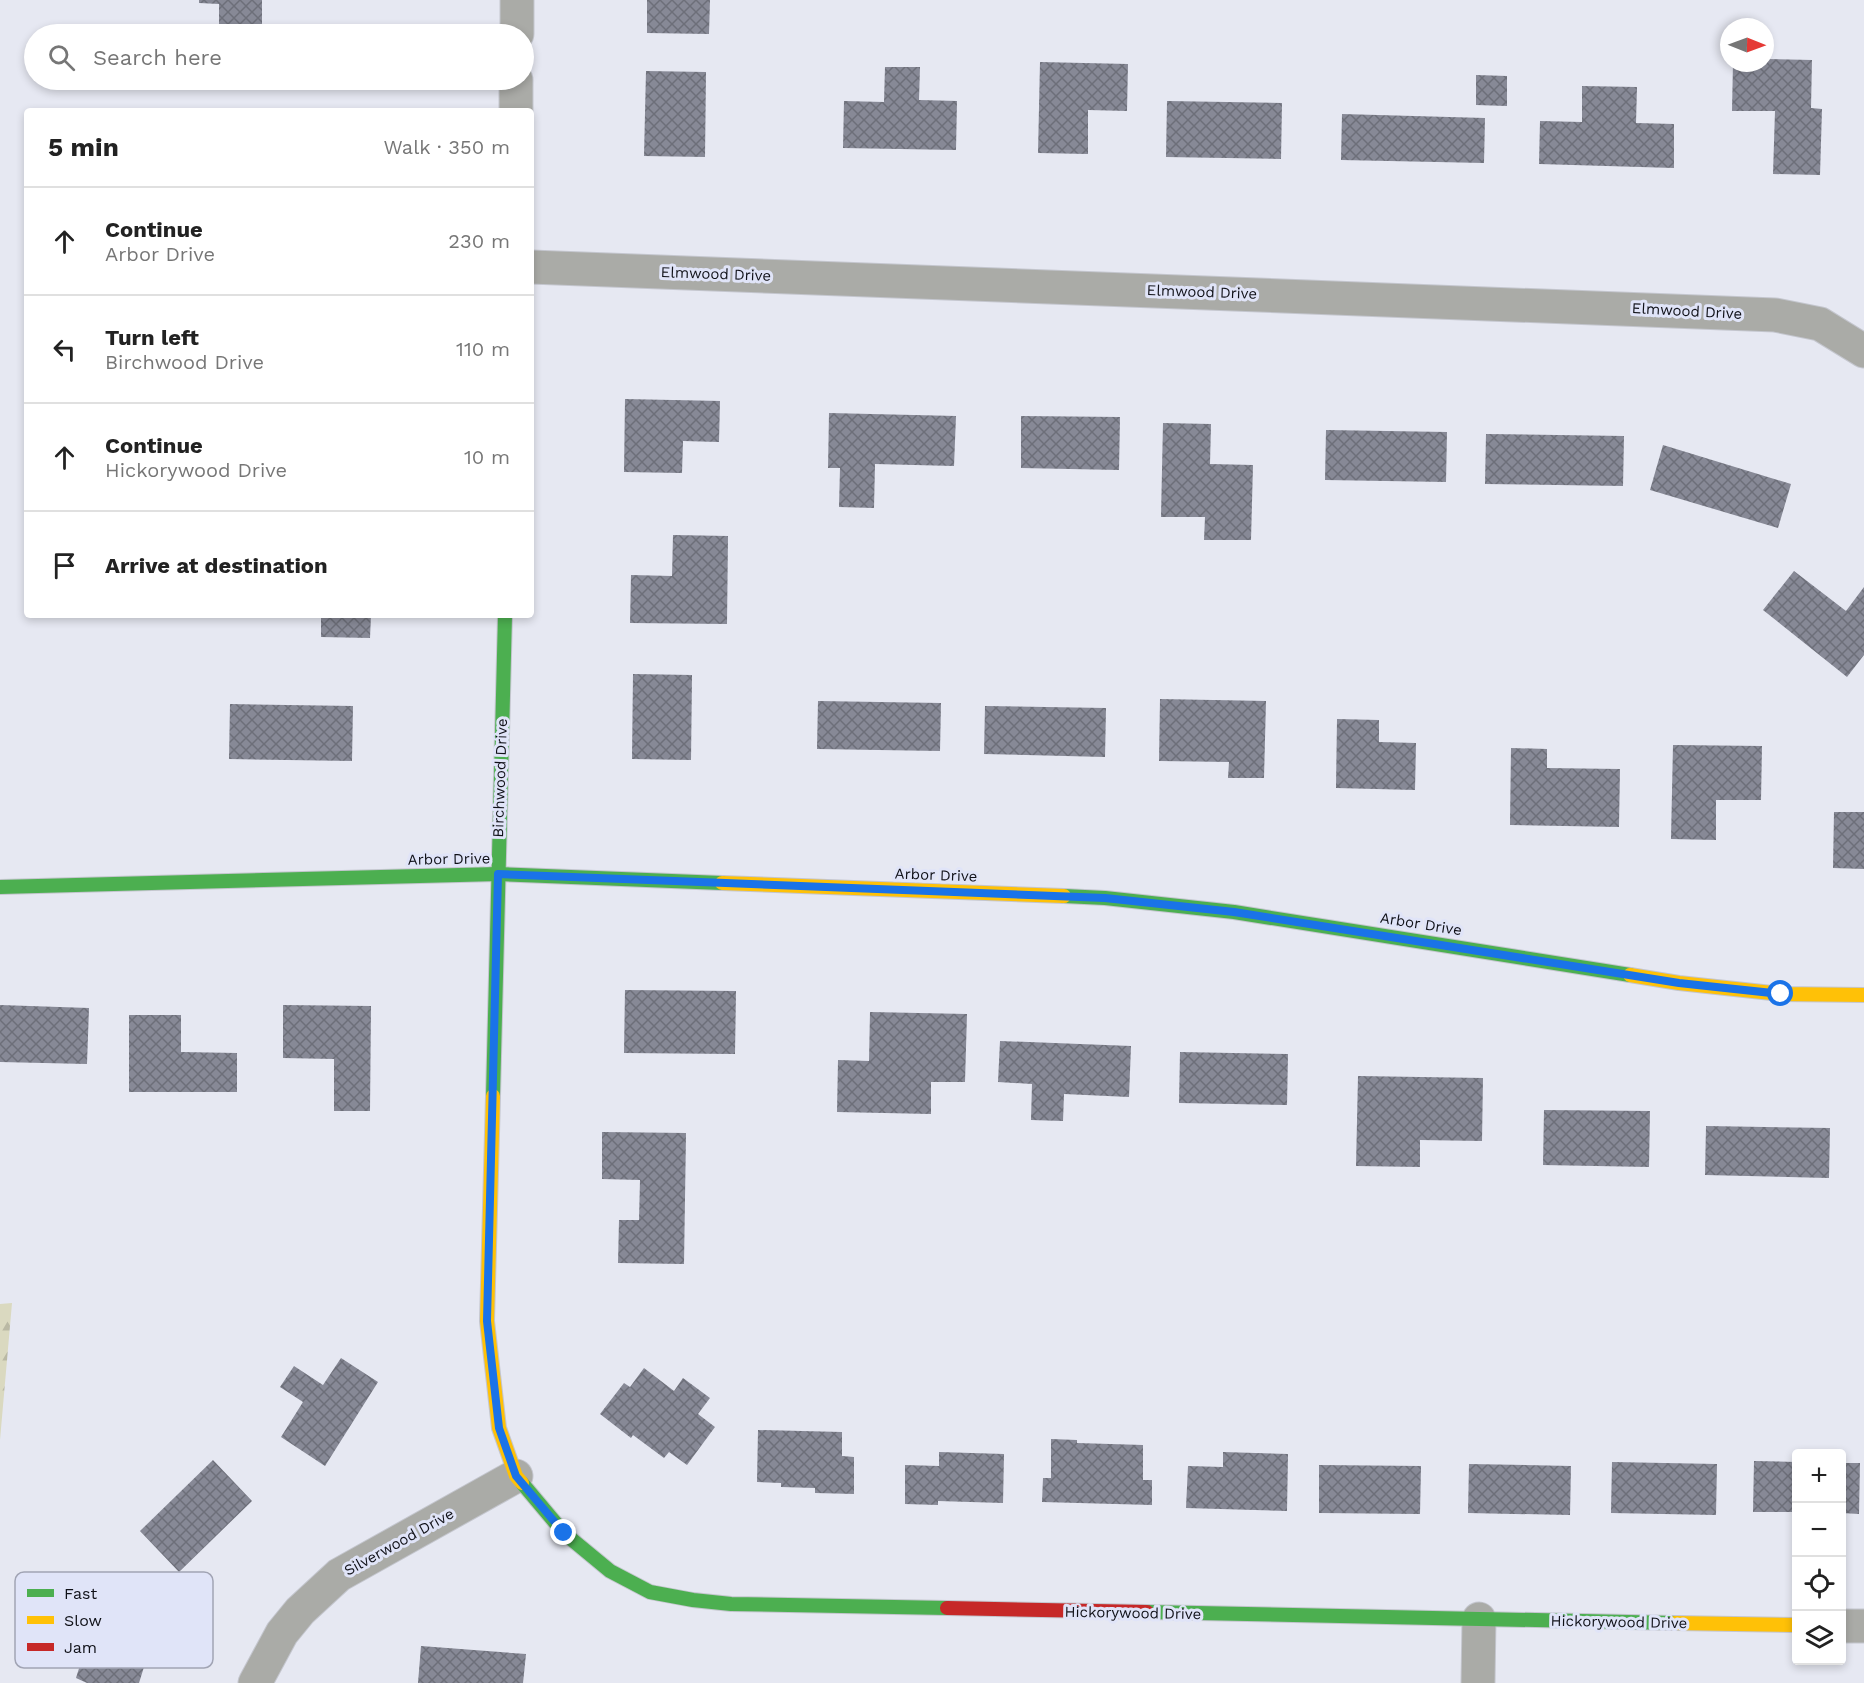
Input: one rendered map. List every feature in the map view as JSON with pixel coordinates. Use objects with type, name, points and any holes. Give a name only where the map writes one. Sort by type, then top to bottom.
[{"type":"street","points":[[517,0],[517,24]]},
{"type":"street","points":[[516,90],[516,108]]},
{"type":"street","name":"Elmwood Drive","points":[[534,267],[1775,315],[1820,324],[1864,351]]},
{"type":"street","name":"Birchwood Drive","points":[[505,618],[487,1321],[499,1428],[516,1476]]},
{"type":"street","name":"Arbor Drive","points":[[0,887],[498,874],[1105,898],[1234,912],[1679,983],[1781,994],[1864,995]]},
{"type":"street","name":"Hickorywood Drive","points":[[516,1476],[564,1533],[610,1571],[650,1592],[693,1600],[801,1606],[1792,1625]]},
{"type":"street","name":"Silverwood Drive","points":[[255,1683],[282,1633],[300,1611],[339,1575],[516,1476]]},
{"type":"street","points":[[1478,1683],[1479,1619]]},
{"type":"street","points":[[1846,1626],[1864,1626]]},
{"type":"green space","points":[[12,1303],[0,1440],[0,1304]]},
{"type":"building","points":[[199,0],[262,0],[262,24],[219,24],[219,4],[199,3]]},
{"type":"building","points":[[647,0],[710,0],[709,34],[647,33]]},
{"type":"building","points":[[1774,59],[1812,60],[1811,108],[1822,109],[1820,175],[1773,174],[1775,111],[1732,111],[1733,72],[1774,72]]},
{"type":"building","points":[[1040,62],[1128,64],[1127,111],[1088,110],[1088,154],[1038,153]]},
{"type":"building","points":[[885,67],[920,67],[919,100],[957,101],[956,150],[843,148],[844,101],[884,102]]},
{"type":"building","points":[[646,71],[706,72],[705,157],[644,156]]},
{"type":"building","points":[[1476,75],[1507,76],[1507,106],[1476,105]]},
{"type":"building","points":[[1582,86],[1637,87],[1636,123],[1674,124],[1674,168],[1539,164],[1540,121],[1582,122]]},
{"type":"building","points":[[1167,101],[1282,103],[1281,159],[1166,157]]},
{"type":"building","points":[[1342,114],[1485,118],[1484,163],[1341,160]]},
{"type":"building","points":[[625,399],[720,401],[719,442],[683,441],[682,473],[624,472]]},
{"type":"building","points":[[829,413],[956,416],[954,466],[875,464],[874,508],[839,507],[840,468],[828,468]]},
{"type":"building","points":[[1021,416],[1120,417],[1119,470],[1021,468]]},
{"type":"building","points":[[1163,423],[1211,424],[1210,464],[1253,465],[1251,540],[1204,540],[1205,517],[1161,517]]},
{"type":"building","points":[[1326,430],[1447,432],[1446,482],[1325,480]]},
{"type":"building","points":[[1486,434],[1624,436],[1623,486],[1485,484]]},
{"type":"building","points":[[1663,445],[1791,484],[1778,528],[1650,490]]},
{"type":"building","points":[[673,535],[728,536],[727,624],[630,623],[631,575],[672,576]]},
{"type":"building","points":[[1794,571],[1846,611],[1864,587],[1864,655],[1847,677],[1763,610]]},
{"type":"building","points":[[321,618],[371,618],[370,638],[321,637]]},
{"type":"building","points":[[633,674],[692,675],[691,760],[632,759]]},
{"type":"building","points":[[1160,699],[1266,701],[1264,778],[1228,778],[1229,762],[1159,761]]},
{"type":"building","points":[[818,701],[941,703],[940,751],[817,749]]},
{"type":"building","points":[[230,704],[353,706],[352,761],[229,759]]},
{"type":"building","points":[[985,706],[1106,708],[1105,757],[984,754]]},
{"type":"building","points":[[1337,719],[1379,720],[1379,742],[1416,743],[1415,790],[1336,788]]},
{"type":"building","points":[[1673,745],[1762,746],[1761,800],[1716,800],[1716,840],[1671,839]]},
{"type":"building","points":[[1511,748],[1547,749],[1547,768],[1620,769],[1619,827],[1510,825]]},
{"type":"building","points":[[1834,812],[1864,812],[1864,869],[1833,868]]},
{"type":"building","points":[[625,990],[736,991],[735,1054],[624,1053]]},
{"type":"building","points":[[0,1005],[89,1008],[87,1064],[0,1062]]},
{"type":"building","points":[[283,1005],[371,1006],[370,1111],[334,1111],[334,1059],[283,1058]]},
{"type":"building","points":[[870,1012],[967,1014],[965,1082],[931,1082],[931,1114],[837,1112],[838,1060],[869,1061]]},
{"type":"building","points":[[129,1015],[181,1015],[181,1052],[237,1053],[237,1092],[129,1092]]},
{"type":"building","points":[[1000,1041],[1131,1046],[1129,1097],[1064,1094],[1063,1121],[1031,1120],[1032,1084],[998,1082]]},
{"type":"building","points":[[1180,1052],[1288,1054],[1287,1105],[1179,1103]]},
{"type":"building","points":[[1358,1076],[1483,1078],[1482,1141],[1420,1140],[1420,1167],[1356,1166]]},
{"type":"building","points":[[1544,1110],[1650,1111],[1649,1167],[1543,1165]]},
{"type":"building","points":[[1706,1126],[1830,1128],[1829,1178],[1705,1175]]},
{"type":"building","points":[[602,1132],[686,1133],[684,1264],[618,1263],[619,1220],[639,1220],[640,1180],[602,1179]]},
{"type":"building","points":[[341,1358],[378,1382],[325,1466],[281,1437],[303,1402],[280,1387],[294,1366],[323,1385]]},
{"type":"building","points":[[644,1368],[674,1391],[683,1378],[710,1398],[698,1414],[715,1427],[687,1465],[669,1452],[664,1458],[633,1435],[631,1438],[600,1414],[624,1383],[630,1387]]},
{"type":"building","points":[[758,1430],[842,1432],[842,1456],[854,1457],[854,1494],[815,1493],[815,1488],[781,1487],[781,1483],[757,1482]]},
{"type":"building","points":[[1051,1439],[1077,1440],[1077,1443],[1143,1445],[1143,1480],[1152,1480],[1152,1505],[1042,1502],[1043,1478],[1051,1478]]},
{"type":"building","points":[[939,1452],[1004,1454],[1003,1503],[938,1501],[938,1505],[905,1504],[905,1465],[939,1466]]},
{"type":"building","points":[[1223,1452],[1288,1454],[1287,1511],[1186,1508],[1188,1466],[1223,1467]]},
{"type":"building","points":[[213,1460],[252,1501],[179,1572],[140,1531]]},
{"type":"building","points":[[1754,1461],[1792,1462],[1792,1512],[1753,1512]]},
{"type":"building","points":[[1612,1462],[1717,1464],[1716,1515],[1611,1513]]},
{"type":"building","points":[[1846,1463],[1860,1463],[1859,1514],[1846,1513]]},
{"type":"building","points":[[1469,1464],[1571,1466],[1570,1515],[1468,1513]]},
{"type":"building","points":[[1319,1465],[1421,1466],[1420,1514],[1319,1513]]},
{"type":"building","points":[[421,1646],[526,1654],[523,1683],[418,1683]]},
{"type":"building","points":[[79,1668],[144,1668],[139,1683],[87,1683],[76,1678]]},
{"type":"traffic: fast","points":[[493,1096],[505,618]]},
{"type":"traffic: fast","points":[[0,887],[498,874],[722,883]]},
{"type":"traffic: fast","points":[[1064,896],[1105,898],[1234,912],[1630,975]]},
{"type":"traffic: fast","points":[[522,1483],[564,1533],[610,1571],[650,1592],[731,1604],[947,1608]]},
{"type":"traffic: fast","points":[[1147,1612],[1675,1623]]},
{"type":"traffic: slow","points":[[722,883],[1064,896]]},
{"type":"traffic: slow","points":[[1630,975],[1679,983],[1781,994],[1864,995]]},
{"type":"traffic: slow","points":[[493,1096],[487,1321],[499,1428],[516,1476],[522,1483]]},
{"type":"traffic: slow","points":[[1675,1623],[1792,1625]]},
{"type":"traffic: jam","points":[[947,1608],[1147,1612]]},
{"type":"route","points":[[564,1533],[516,1476],[499,1428],[487,1321],[498,874],[1105,898],[1234,912],[1679,983],[1781,994]]}]
